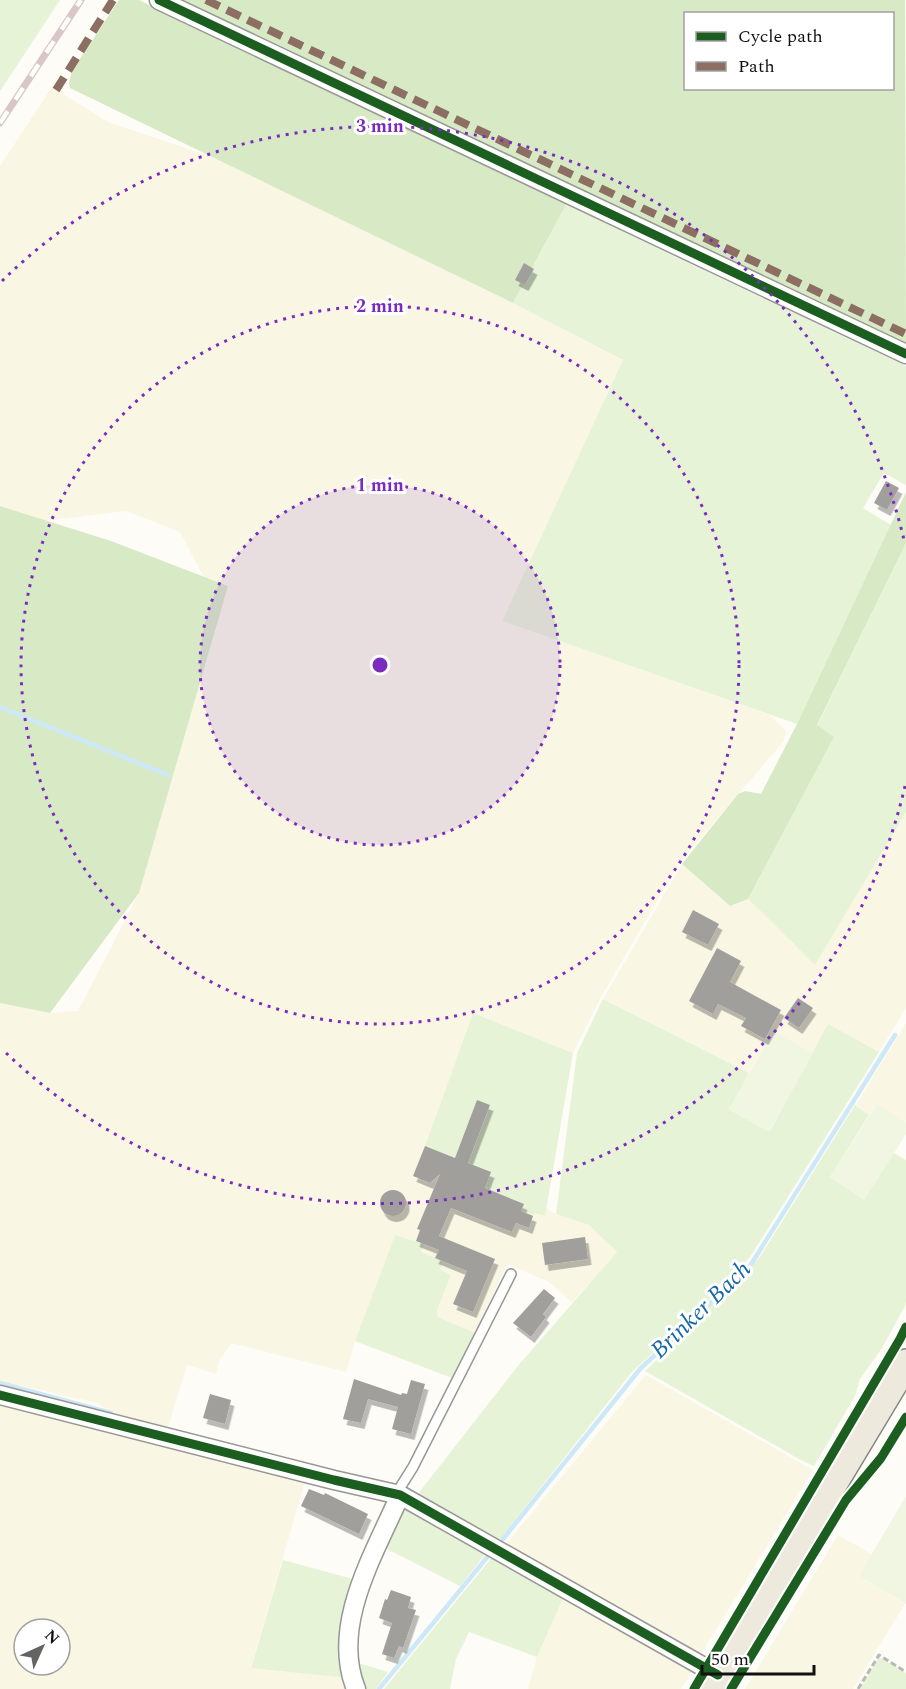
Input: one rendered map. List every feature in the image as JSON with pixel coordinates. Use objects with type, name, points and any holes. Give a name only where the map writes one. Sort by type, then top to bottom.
[{"type":"main road","points":[[714,1682],[906,1363]]},
{"type":"street","points":[[159,0],[906,354]]},
{"type":"street","points":[[0,1395],[334,1480],[398,1494],[714,1682]]},
{"type":"street","points":[[356,1689],[348,1656],[355,1599],[398,1494]]},
{"type":"lane","points":[[398,1494],[512,1274]]},
{"type":"path","points":[[858,1689],[879,1655],[906,1672]]},
{"type":"shaded area","points":[[52,87],[108,122],[213,157],[513,303],[623,360],[502,621],[770,715],[786,731],[784,741],[680,862],[601,997],[573,1053],[473,1013],[425,1146],[477,1100],[490,1105],[468,1163],[524,1204],[521,1211],[533,1216],[534,1213],[545,1216],[546,1208],[556,1214],[589,1225],[617,1252],[601,1271],[572,1302],[549,1282],[507,1264],[475,1333],[438,1317],[437,1312],[451,1275],[439,1269],[421,1252],[424,1244],[395,1235],[355,1341],[346,1372],[231,1343],[219,1361],[216,1374],[187,1365],[167,1431],[120,1420],[98,1403],[0,1381],[0,1003],[50,1013],[78,1011],[139,893],[228,586],[203,576],[180,532],[126,511],[45,521],[0,506],[0,166]]},
{"type":"shaded area","points":[[906,812],[906,1008],[879,1052],[828,1025],[813,1053],[773,1031],[749,1073],[603,999],[682,864],[729,906],[748,899],[815,964]]},
{"type":"shaded area","points":[[906,1023],[906,1123],[877,1104],[869,1115],[856,1105]]},
{"type":"shaded area","points":[[646,1375],[813,1470],[700,1656],[505,1545]]},
{"type":"shaded area","points":[[0,1404],[305,1482],[251,1667],[347,1678],[351,1689],[0,1689]]},
{"type":"shaded area","points":[[838,1535],[872,1554],[859,1576],[905,1604],[853,1689],[745,1689]]},
{"type":"shaded area","points":[[564,1596],[690,1668],[691,1673],[681,1689],[528,1689],[537,1657]]},
{"type":"green space","points":[[0,0],[60,0],[0,91]]},
{"type":"green space","points":[[119,0],[139,0],[567,203],[513,303],[70,88],[72,71]]},
{"type":"green space","points":[[180,0],[905,0],[906,344]]},
{"type":"green space","points":[[567,203],[623,232],[906,366],[906,485],[884,473],[863,508],[891,525],[797,724],[502,621],[623,360],[513,303]]},
{"type":"green space","points":[[906,492],[906,543],[817,725],[834,737],[748,899],[730,906],[682,864],[738,794],[745,791],[761,794],[797,724]]},
{"type":"green space","points":[[0,506],[111,541],[228,586],[139,893],[50,1013],[0,1003]]},
{"type":"green space","points":[[906,543],[906,812],[815,965],[748,899],[834,737],[817,726]]},
{"type":"green space","points":[[603,999],[749,1073],[730,1110],[770,1131],[828,1024],[879,1052],[750,1257],[706,1303],[631,1373],[498,1542],[418,1498],[421,1490],[517,1367],[617,1252],[589,1225],[556,1214],[577,1053]]},
{"type":"green space","points":[[473,1013],[573,1053],[545,1216],[534,1213],[533,1216],[521,1211],[485,1188],[468,1163],[490,1105],[477,1101],[455,1158],[425,1146]]},
{"type":"green space","points":[[773,1031],[813,1053],[769,1132],[729,1109]]},
{"type":"green space","points":[[877,1104],[906,1123],[906,1134],[864,1200],[830,1177]]},
{"type":"green space","points":[[855,1105],[869,1115],[830,1177],[864,1199],[894,1153],[906,1160],[906,1301],[882,1348],[860,1379],[855,1396],[814,1466],[645,1371],[760,1257]]},
{"type":"green space","points":[[395,1235],[424,1244],[421,1252],[443,1261],[440,1269],[451,1275],[437,1311],[438,1317],[475,1333],[452,1378],[355,1341]]},
{"type":"green space","points":[[906,1496],[906,1604],[859,1576]]},
{"type":"green space","points":[[402,1503],[487,1552],[460,1586],[383,1547]]},
{"type":"green space","points":[[494,1555],[564,1596],[537,1657],[469,1632],[456,1659],[450,1689],[384,1689]]},
{"type":"green space","points":[[283,1560],[356,1580],[347,1678],[251,1668]]},
{"type":"green space","points":[[879,1657],[906,1673],[906,1689],[860,1689]]},
{"type":"green space","points":[[355,1662],[388,1672],[376,1689],[364,1689]]},
{"type":"building","points":[[524,263],[534,269],[525,285],[515,280]]},
{"type":"building","points":[[886,481],[899,488],[887,510],[874,503]]},
{"type":"building","points":[[693,910],[719,924],[708,945],[682,932]]},
{"type":"building","points":[[717,948],[741,961],[730,982],[781,1010],[765,1039],[741,1026],[746,1018],[718,1004],[713,1014],[689,1001]]},
{"type":"building","points":[[798,998],[813,1008],[799,1028],[784,1018]]},
{"type":"building","points":[[477,1100],[490,1105],[468,1163],[491,1172],[485,1188],[524,1204],[521,1211],[533,1216],[529,1228],[516,1223],[512,1232],[451,1208],[439,1236],[495,1259],[473,1312],[453,1304],[467,1271],[435,1258],[439,1250],[416,1241],[420,1230],[417,1229],[440,1174],[430,1183],[413,1176],[425,1146],[455,1158]]},
{"type":"building","points":[[393,1190],[402,1194],[406,1203],[402,1212],[393,1216],[384,1212],[380,1203],[384,1194]]},
{"type":"building","points":[[585,1237],[588,1259],[545,1265],[542,1243]]},
{"type":"building","points":[[544,1289],[555,1298],[543,1314],[546,1317],[531,1337],[513,1323]]},
{"type":"building","points":[[354,1379],[401,1395],[402,1393],[407,1394],[411,1380],[425,1384],[411,1434],[392,1429],[398,1407],[368,1399],[361,1423],[343,1419]]},
{"type":"building","points":[[210,1394],[231,1400],[225,1424],[203,1418]]},
{"type":"building","points":[[309,1489],[324,1495],[325,1493],[368,1514],[359,1534],[301,1506]]},
{"type":"building","points":[[391,1590],[411,1597],[408,1608],[416,1610],[403,1648],[399,1646],[394,1658],[382,1654],[392,1623],[379,1618],[385,1599],[387,1600]]},
{"type":"waterway","points":[[0,707],[168,775]]},
{"type":"waterway","name":"Brinker Bach","points":[[503,1539],[640,1369],[750,1266],[895,1035]]},
{"type":"waterway","points":[[0,1383],[111,1413]]},
{"type":"waterway","name":"Brinker Bach","points":[[379,1689],[489,1555]]},
{"type":"railway","points":[[0,123],[81,0]]},
{"type":"marked path","points":[[56,90],[113,0]]},
{"type":"marked path","points":[[206,0],[906,334]]},
{"type":"cycle path","points":[[159,0],[906,354]]},
{"type":"cycle path","points":[[694,1689],[906,1327]]},
{"type":"cycle path","points":[[0,1395],[400,1495],[718,1675]]},
{"type":"cycle path","points":[[731,1689],[846,1500],[881,1458],[906,1417]]}]
